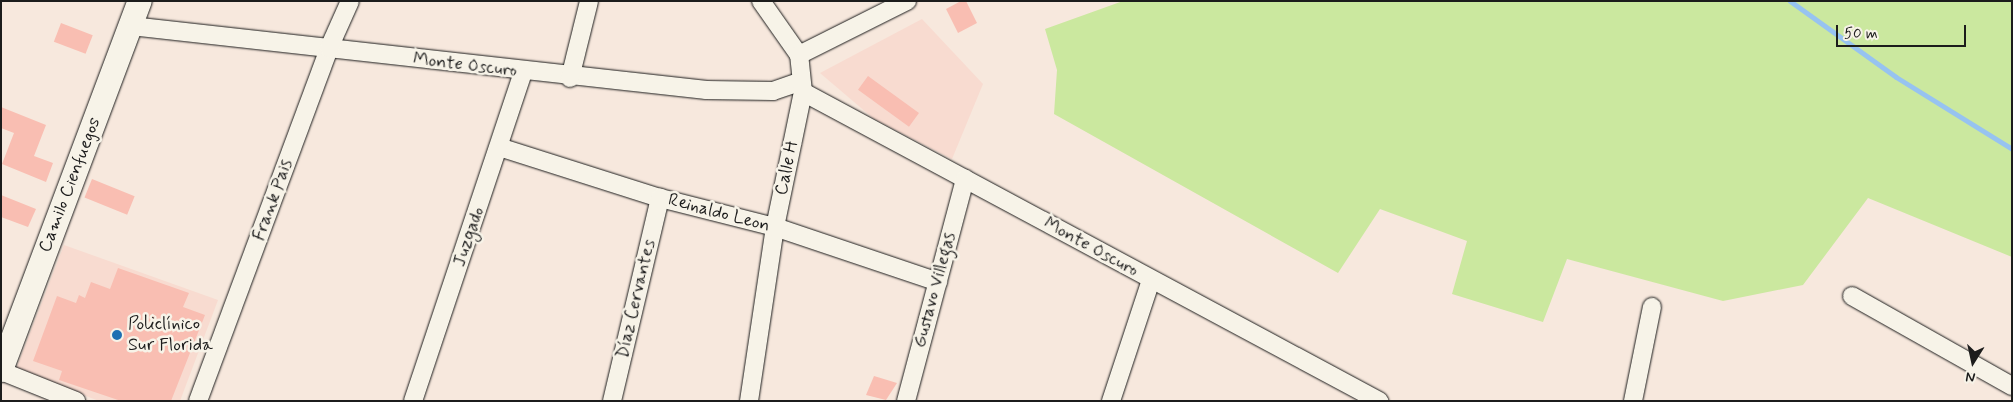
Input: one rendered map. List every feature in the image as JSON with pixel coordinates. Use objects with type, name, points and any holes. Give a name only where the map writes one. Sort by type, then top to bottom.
[{"type":"street","name":"Camilo Cienfuegos","points":[[1,370],[140,1]]},
{"type":"street","name":"Frank Pais","points":[[198,401],[329,48],[350,1]]},
{"type":"street","points":[[570,78],[589,1]]},
{"type":"street","points":[[761,1],[799,55],[907,1]]},
{"type":"street","name":"Monte Oscuro","points":[[130,26],[329,48],[570,78],[747,92],[801,87],[1151,280],[1379,401]]},
{"type":"street","name":"Calle H","points":[[749,401],[775,228],[801,87],[799,55]]},
{"type":"street","name":"Juzgado","points":[[414,401],[523,72]]},
{"type":"street","name":"Reinaldo Leon","points":[[499,147],[660,198],[775,228],[938,282]]},
{"type":"street","name":"Gustavo Villegas","points":[[906,401],[965,178]]},
{"type":"street","name":"Díaz Cervantes","points":[[612,401],[660,198]]},
{"type":"street","points":[[1111,401],[1151,280]]},
{"type":"street","points":[[1852,296],[2012,386]]},
{"type":"street","points":[[1633,401],[1652,307]]},
{"type":"street","points":[[1,370],[76,401]]},
{"type":"shaded area","points":[[922,19],[983,84],[952,159],[874,119],[820,73]]},
{"type":"shaded area","name":"Policlínico Sur Florida","points":[[64,245],[218,300],[180,401],[99,401],[16,369]]},
{"type":"green space","points":[[1123,1],[2012,1],[2012,257],[1868,198],[1803,285],[1723,301],[1567,259],[1543,322],[1452,294],[1467,241],[1380,209],[1338,273],[1054,114],[1057,70],[1045,29]]},
{"type":"building","points":[[961,1],[966,1],[977,23],[958,33],[946,9]]},
{"type":"building","points":[[61,23],[93,35],[86,54],[54,42]]},
{"type":"building","points":[[868,76],[919,113],[909,127],[858,90]]},
{"type":"building","points":[[1,107],[46,125],[34,156],[53,163],[46,182],[2,164],[14,133],[1,128]]},
{"type":"building","points":[[92,179],[135,196],[127,215],[85,198]]},
{"type":"building","points":[[1,195],[36,209],[28,227],[1,217]]},
{"type":"building","name":"Policlínico Sur Florida","points":[[118,268],[189,293],[183,307],[205,315],[171,401],[121,401],[59,380],[62,371],[33,361],[57,296],[76,303],[79,295],[85,298],[91,282],[110,289]]},
{"type":"building","points":[[874,376],[897,383],[886,400],[866,395]]},
{"type":"waterway","points":[[1790,1],[1896,77],[2012,149]]},
{"type":"place","name":"Policlínico Sur Florida","points":[[117,335]]}]
